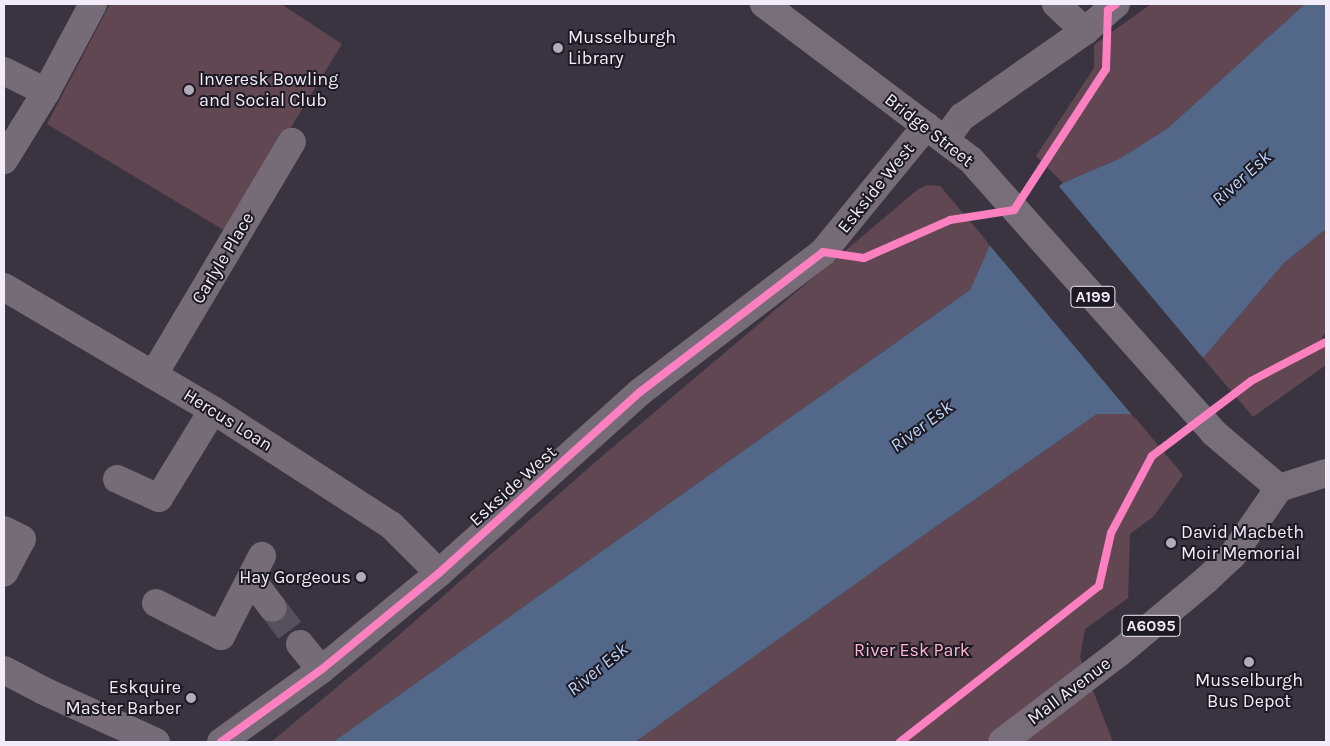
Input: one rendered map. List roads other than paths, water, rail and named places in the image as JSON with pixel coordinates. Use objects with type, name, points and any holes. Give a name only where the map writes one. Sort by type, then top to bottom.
[{"type":"main road","name":"Bridge Street","points":[[764,4],[971,160],[1214,434],[1279,488]]},
{"type":"main road","points":[[1279,488],[1326,472]]},
{"type":"main road","name":"Mall Avenue","points":[[1002,742],[1119,653],[1206,580],[1232,556],[1279,488]]},
{"type":"street","points":[[4,160],[46,92],[93,4]]},
{"type":"street","points":[[1056,4],[1085,31]]},
{"type":"street","name":"Eskside West","points":[[222,742],[321,670],[439,573],[640,392],[823,252],[935,133],[962,117],[1085,31],[1116,4]]},
{"type":"street","points":[[4,71],[46,92]]},
{"type":"street","name":"Carlyle Place","points":[[154,374],[292,142]]},
{"type":"street","name":"Hercus Loan","points":[[4,287],[213,410],[391,525],[439,573]]},
{"type":"street","points":[[117,479],[159,498],[213,410]]},
{"type":"street","points":[[4,530],[22,539],[4,573]]},
{"type":"street","points":[[156,603],[221,636],[257,568],[273,608]]},
{"type":"street","points":[[300,644],[321,670]]},
{"type":"street","points":[[4,670],[44,691],[156,742]]},
{"type":"water","name":"River Esk","points":[[1305,4],[1326,4],[1326,229],[1284,263],[1203,358],[1132,414],[1097,414],[635,742],[333,742],[970,290],[990,245],[1063,183],[1121,158],[1168,128]]},
{"type":"tunnel","points":[[273,608],[300,644]]},
{"type":"place","name":"Musselburgh Library","points":[[558,48]]},
{"type":"place","name":"Inveresk Bowling and Social Club","points":[[189,90]]},
{"type":"place","name":"David Macbeth Moir Memorial","points":[[1171,543]]},
{"type":"place","name":"Hay Gorgeous","points":[[361,577]]},
{"type":"place","name":"Musselburgh Bus Depot","points":[[1249,662]]},
{"type":"place","name":"Eskquire Master Barber","points":[[191,698]]},
{"type":"park label","name":"River Esk Park","points":[[912,650]]}]
